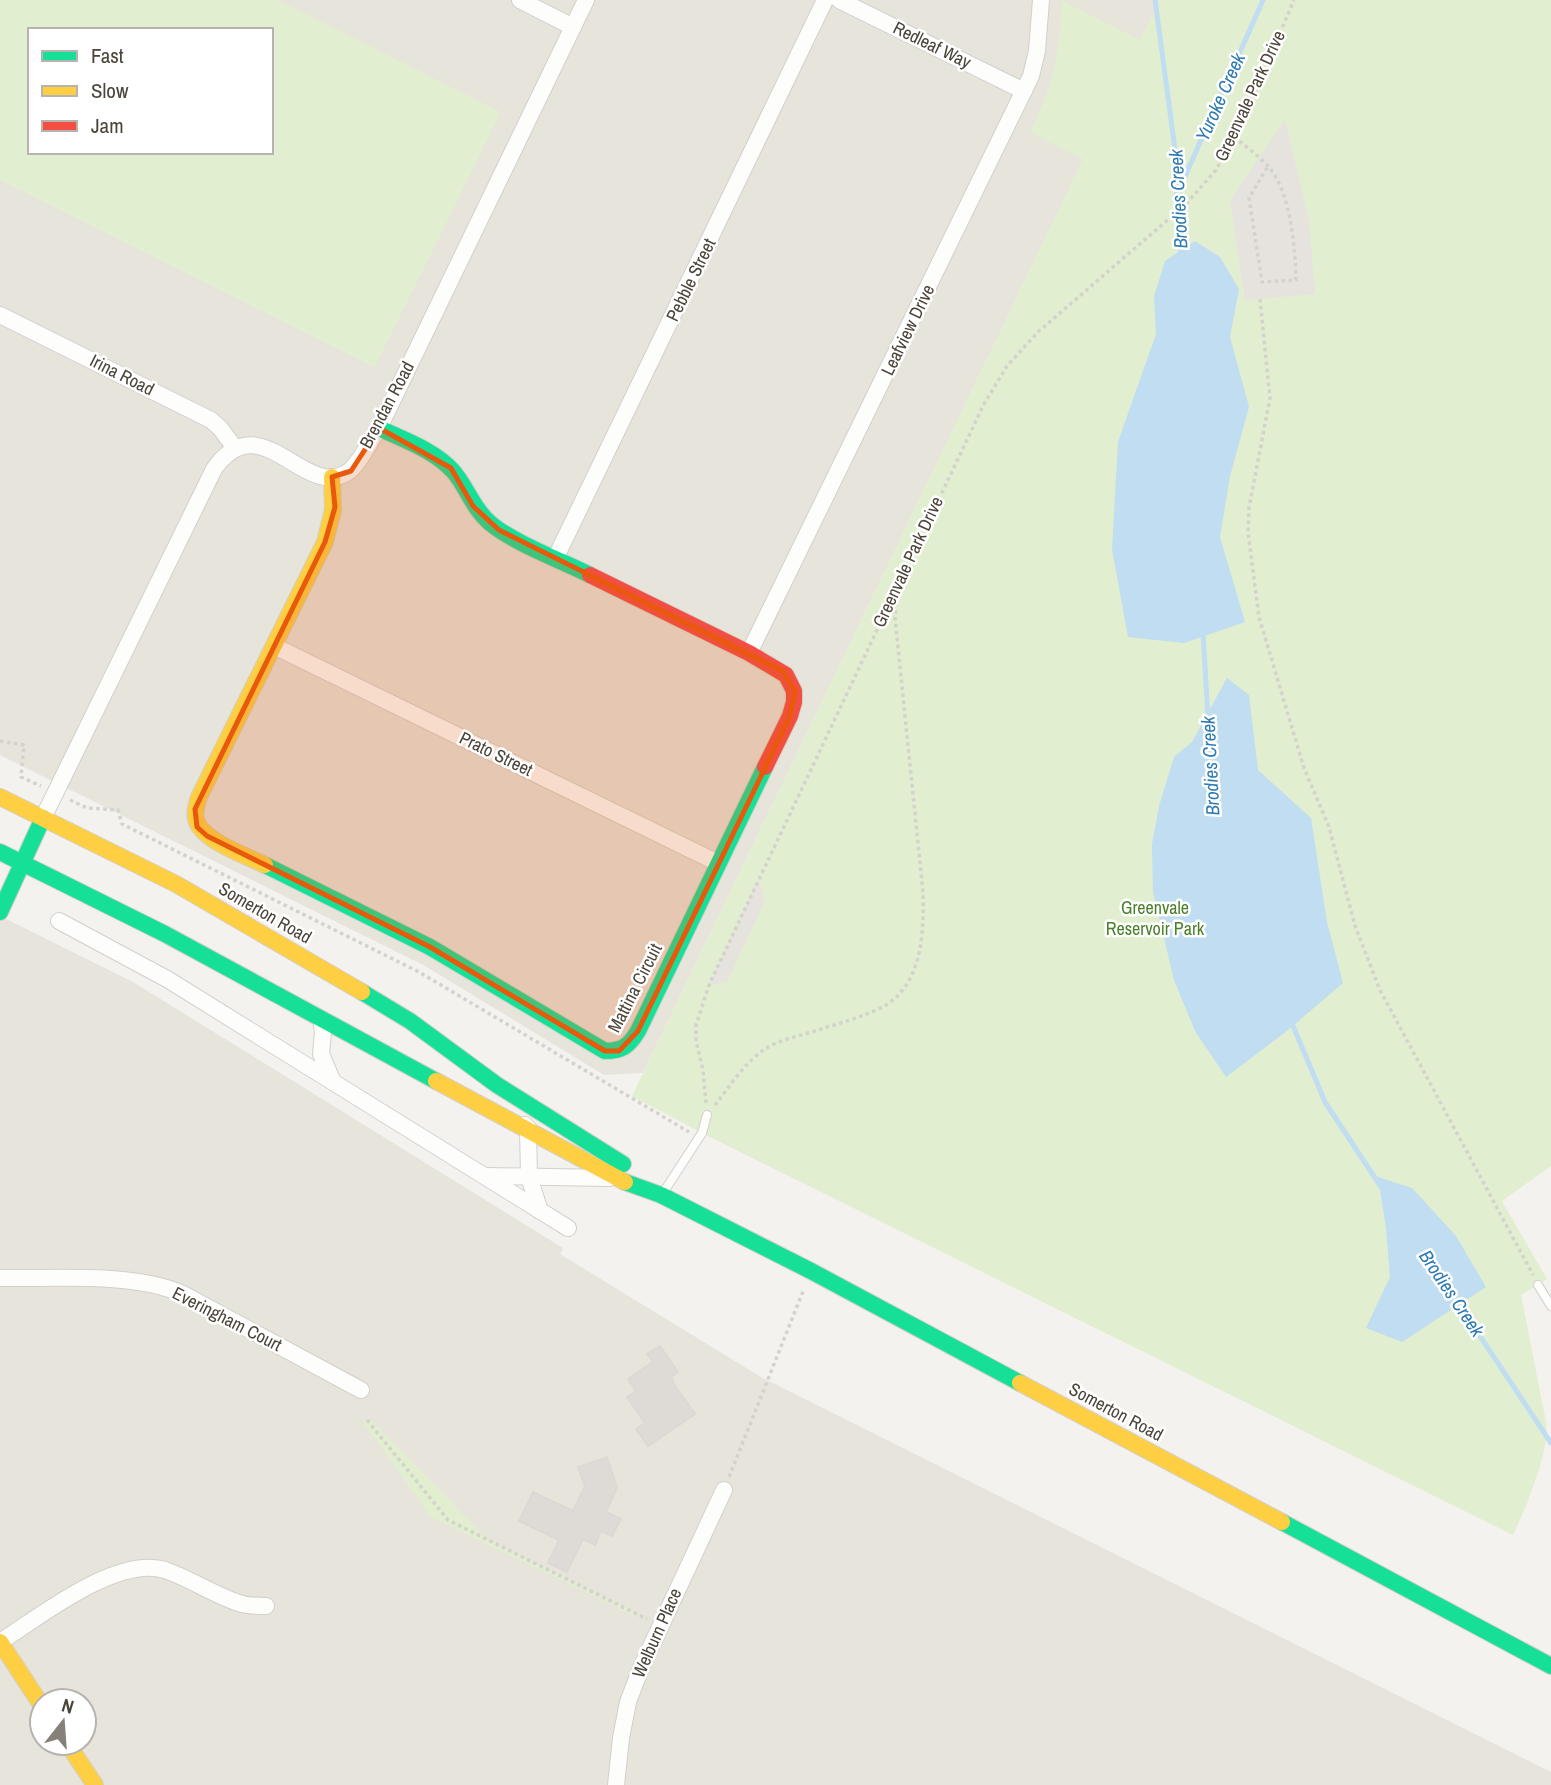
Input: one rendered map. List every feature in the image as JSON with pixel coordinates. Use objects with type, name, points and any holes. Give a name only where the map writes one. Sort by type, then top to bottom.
[{"type":"main road","name":"Mattina Circuit","points":[[332,477],[335,507],[325,542],[199,797],[195,809],[197,827],[207,836],[430,947],[605,1051],[619,1051],[629,1047],[796,700],[792,682],[783,671],[749,653],[499,530],[484,520],[473,506],[451,468],[435,456],[379,428]]},
{"type":"main road","name":"Somerton Road","points":[[0,797],[176,884],[410,1021],[497,1085],[623,1164],[661,1195]]},
{"type":"main road","points":[[0,912],[43,818]]},
{"type":"main road","name":"Somerton Road","points":[[0,852],[165,934],[528,1128],[615,1178],[661,1195],[811,1271],[1551,1665]]},
{"type":"main road","points":[[0,1642],[30,1687]]},
{"type":"main road","points":[[76,1757],[95,1785]]},
{"type":"street","points":[[520,0],[573,27]]},
{"type":"street","name":"Brendan Road","points":[[332,477],[351,471],[379,428],[586,0]]},
{"type":"street","name":"Pebble Street","points":[[555,559],[825,0]]},
{"type":"street","name":"Redleaf Way","points":[[839,0],[1024,91]]},
{"type":"street","name":"Leafview Drive","points":[[749,653],[1031,76],[1037,51],[1041,0]]},
{"type":"street","name":"Irina Road","points":[[0,315],[211,420],[234,447]]},
{"type":"street","points":[[43,818],[214,469],[224,455],[234,447],[251,444],[315,474],[332,477]]},
{"type":"street","name":"Prato Street","points":[[274,646],[718,863]]},
{"type":"street","points":[[59,921],[160,974],[568,1228]]},
{"type":"street","points":[[321,1018],[321,1054],[333,1082]]},
{"type":"street","name":"Somerton Road","points":[[497,1085],[528,1128]]},
{"type":"street","points":[[528,1128],[529,1177],[540,1211]]},
{"type":"street","name":"Somerton Road","points":[[485,1176],[615,1178]]},
{"type":"street","name":"Everingham Court","points":[[0,1278],[131,1280],[159,1285],[183,1294],[361,1390]]},
{"type":"street","name":"Welburn Place","points":[[616,1785],[628,1702],[724,1490]]},
{"type":"street","points":[[0,1642],[80,1589],[131,1569],[161,1569],[240,1604],[266,1606]]},
{"type":"lane","points":[[661,1195],[699,1138],[707,1115]]},
{"type":"lane","points":[[1538,1284],[1551,1306]]},
{"type":"path","name":"Greenvale Park Drive","points":[[707,1115],[703,1070],[696,1041],[696,1025],[702,1004],[744,908],[984,404],[1007,366],[1038,332],[1190,201],[1216,170],[1234,137],[1294,0]]},
{"type":"path","points":[[1234,137],[1268,166],[1283,191],[1292,233],[1296,281],[1262,282],[1249,198],[1268,166]]},
{"type":"path","points":[[1260,299],[1270,398],[1249,508],[1248,532],[1259,617],[1304,768],[1329,827],[1355,926],[1380,990],[1538,1284]]},
{"type":"path","points":[[707,1115],[744,1068],[768,1047],[867,1014],[895,998],[912,973],[923,934],[923,892],[896,631],[898,584]]},
{"type":"path","points":[[0,741],[24,745],[21,777],[87,808],[118,810],[122,824],[419,972],[699,1138]]},
{"type":"path","points":[[724,1490],[811,1271]]},
{"type":"path","points":[[367,1420],[448,1520],[661,1625]]},
{"type":"highlighted area","points":[[379,428],[451,468],[473,506],[499,530],[783,671],[795,691],[790,716],[638,1031],[619,1051],[605,1051],[430,947],[207,836],[197,827],[195,809],[325,542],[335,507],[332,477],[351,471]]},
{"type":"shaded area","points":[[277,0],[1160,0],[643,1073],[604,1075],[425,966],[0,755],[0,179],[375,367]]},
{"type":"shaded area","points":[[1285,120],[1309,221],[1315,294],[1245,300],[1230,200]]},
{"type":"shaded area","points":[[758,879],[765,901],[727,982],[709,985]]},
{"type":"shaded area","points":[[0,916],[133,982],[563,1248],[560,1254],[761,1377],[1551,1772],[1551,1785],[0,1785]]},
{"type":"green space","points":[[0,0],[278,0],[501,112],[375,367],[0,179]]},
{"type":"green space","name":"Greenvale Reservoir Park","points":[[1061,0],[1140,40],[1160,0],[1551,0],[1551,1166],[1502,1201],[1547,1279],[1521,1295],[1547,1433],[1536,1478],[1513,1535],[632,1096],[1083,159],[1030,132],[1045,98],[1054,68]]},
{"type":"green space","points":[[371,1420],[487,1539],[634,1611],[633,1615],[431,1517],[363,1422]]},
{"type":"water","points":[[1195,241],[1220,257],[1239,289],[1230,337],[1249,407],[1230,476],[1220,537],[1245,622],[1184,643],[1128,637],[1112,549],[1118,442],[1156,334],[1154,296],[1165,261]]},
{"type":"water","points":[[1227,678],[1249,695],[1258,770],[1311,818],[1327,922],[1343,983],[1288,1030],[1226,1077],[1195,1031],[1174,980],[1153,892],[1152,844],[1159,806],[1174,757],[1192,742]]},
{"type":"water","points":[[1378,1177],[1412,1188],[1456,1236],[1486,1287],[1402,1342],[1366,1328],[1390,1277]]},
{"type":"building","points":[[660,1346],[678,1372],[671,1377],[675,1386],[695,1414],[648,1446],[636,1429],[645,1423],[627,1397],[636,1391],[628,1379],[653,1362],[647,1354]]},
{"type":"building","points":[[607,1457],[617,1488],[606,1512],[621,1519],[612,1536],[601,1531],[595,1545],[583,1539],[567,1572],[548,1563],[559,1540],[519,1521],[533,1492],[573,1511],[585,1486],[578,1467]]},
{"type":"waterway","name":"Brodies Creek","points":[[1155,0],[1174,142],[1181,258]]},
{"type":"waterway","name":"Yuroke Creek","points":[[1178,192],[1263,0]]},
{"type":"waterway","name":"Brodies Creek","points":[[1203,631],[1208,719]]},
{"type":"waterway","name":"Brodies Creek","points":[[1291,1021],[1325,1102],[1381,1187]]},
{"type":"waterway","name":"Brodies Creek","points":[[1456,1300],[1551,1443]]},
{"type":"traffic: fast","points":[[379,428],[437,457],[453,471],[479,511],[499,530],[590,575]]},
{"type":"traffic: fast","points":[[265,865],[430,947],[605,1051],[616,1050],[628,1044],[638,1031],[765,767]]},
{"type":"traffic: fast","points":[[0,912],[43,818]]},
{"type":"traffic: fast","points":[[0,852],[165,934],[436,1081]]},
{"type":"traffic: fast","points":[[362,992],[410,1021],[497,1085],[623,1164]]},
{"type":"traffic: fast","points":[[625,1182],[661,1195],[811,1271],[1020,1383]]},
{"type":"traffic: fast","points":[[1282,1522],[1551,1666]]},
{"type":"traffic: slow","points":[[265,865],[206,834],[199,827],[196,808],[199,797],[325,542],[333,510],[332,477]]},
{"type":"traffic: slow","points":[[0,797],[176,884],[362,992]]},
{"type":"traffic: slow","points":[[436,1081],[625,1182]]},
{"type":"traffic: slow","points":[[1020,1383],[1282,1522]]},
{"type":"traffic: slow","points":[[0,1642],[30,1687]]},
{"type":"traffic: slow","points":[[76,1757],[95,1785]]},
{"type":"traffic: jam","points":[[590,575],[749,653],[786,675],[794,691],[794,702],[765,767]]}]
